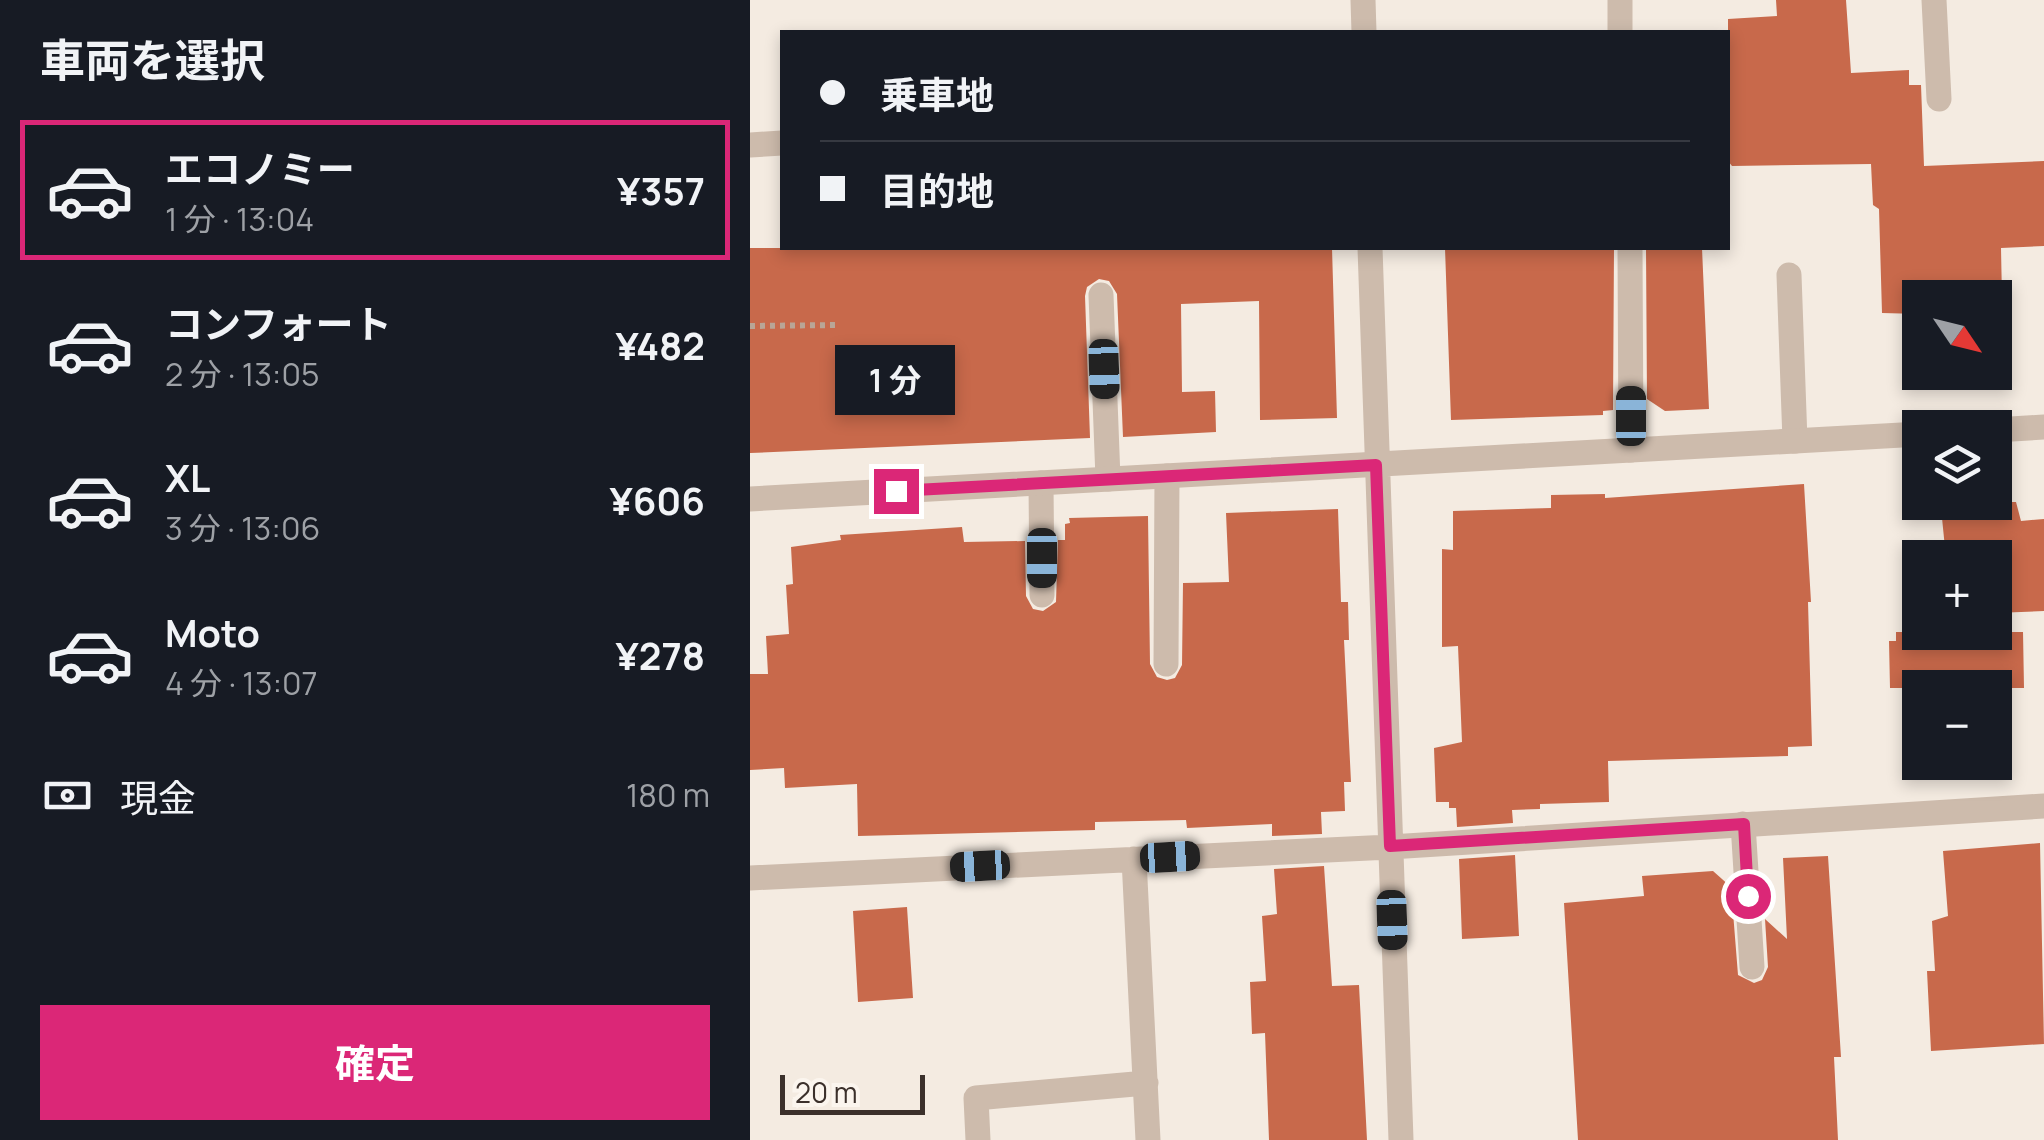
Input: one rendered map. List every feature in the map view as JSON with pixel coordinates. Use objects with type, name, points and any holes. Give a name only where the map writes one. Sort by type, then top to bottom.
[{"type":"street","points":[[1363,0],[1364,30]]},
{"type":"street","points":[[1620,0],[1620,30]]},
{"type":"street","points":[[1934,0],[1939,99]]},
{"type":"street","points":[[750,145],[780,143]]},
{"type":"street","points":[[1370,250],[1401,1140]]},
{"type":"street","points":[[1630,250],[1631,450]]},
{"type":"street","points":[[1789,275],[1795,441]]},
{"type":"street","points":[[1101,295],[1108,479]]},
{"type":"street","points":[[2012,429],[2044,427]]},
{"type":"street","points":[[750,499],[1902,435]]},
{"type":"street","points":[[1166,664],[1167,476]]},
{"type":"street","points":[[1041,484],[1042,595]]},
{"type":"street","points":[[750,878],[1390,846],[2044,806]]},
{"type":"street","points":[[1744,824],[1752,967]]},
{"type":"street","points":[[1134,859],[1148,1140]]},
{"type":"street","points":[[978,1140],[976,1098],[1146,1083]]},
{"type":"path","points":[[750,326],[838,325]]},
{"type":"building","points":[[1776,0],[1846,0],[1851,73],[1909,70],[1909,85],[1921,85],[1924,166],[2044,161],[2044,246],[2001,248],[2002,280],[1902,280],[1902,314],[1882,313],[1879,209],[1873,205],[1871,164],[1730,164],[1728,19],[1777,16]]},
{"type":"building","points":[[750,248],[1332,250],[1337,418],[1260,420],[1259,301],[1181,304],[1182,392],[1215,391],[1216,432],[1123,437],[1117,294],[1109,281],[1099,279],[1087,287],[1085,296],[1090,438],[750,453]]},
{"type":"building","points":[[1445,250],[1614,250],[1613,410],[1603,411],[1603,415],[1451,420]]},
{"type":"building","points":[[1646,250],[1702,250],[1709,409],[1665,411],[1647,399]]},
{"type":"building","points":[[1804,484],[1811,602],[1812,746],[1788,747],[1788,756],[1608,761],[1609,802],[1540,804],[1540,809],[1512,810],[1513,823],[1457,827],[1456,808],[1449,808],[1449,802],[1436,802],[1434,748],[1462,742],[1458,646],[1442,647],[1442,549],[1453,550],[1453,511],[1551,508],[1551,495],[1605,494],[1605,498]]},
{"type":"building","points":[[2012,502],[2016,502],[2021,521],[2044,519],[2044,611],[2012,612],[2012,540],[1944,540],[1942,520],[2012,520]]},
{"type":"building","points":[[1338,509],[1341,602],[1348,602],[1349,640],[1344,640],[1351,782],[1344,782],[1345,811],[1321,812],[1322,834],[1272,836],[1272,824],[1187,828],[1186,820],[1095,822],[1095,830],[858,836],[857,784],[785,788],[784,768],[750,770],[750,674],[768,674],[766,636],[789,634],[786,585],[793,584],[791,547],[841,540],[840,535],[962,527],[964,542],[1025,541],[1026,596],[1033,609],[1043,611],[1056,602],[1058,540],[1065,540],[1069,518],[1148,516],[1150,664],[1157,677],[1167,680],[1175,678],[1182,665],[1183,583],[1229,582],[1226,513]]},
{"type":"building","points":[[1896,632],[1902,632],[1902,650],[2012,650],[2012,632],[2023,632],[2024,688],[2012,688],[2012,670],[1902,670],[1902,688],[1890,688],[1889,641],[1896,641]]},
{"type":"building","points":[[2040,843],[2044,1044],[1931,1051],[1927,971],[1935,971],[1932,921],[1948,916],[1943,851]]},
{"type":"building","points":[[1515,855],[1519,936],[1462,939],[1459,859]]},
{"type":"building","points":[[1828,856],[1841,1057],[1834,1057],[1838,1140],[1578,1140],[1564,903],[1644,896],[1642,876],[1713,871],[1731,887],[1738,975],[1754,983],[1762,980],[1768,967],[1765,919],[1787,939],[1783,858]]},
{"type":"building","points":[[1324,866],[1332,986],[1359,985],[1367,1140],[1269,1140],[1265,1033],[1252,1034],[1250,982],[1266,981],[1262,916],[1277,914],[1274,869]]},
{"type":"building","points":[[907,907],[913,998],[858,1002],[853,911]]},
{"type":"route","points":[[896,491],[1376,465],[1390,846],[1744,824],[1748,896]]}]
